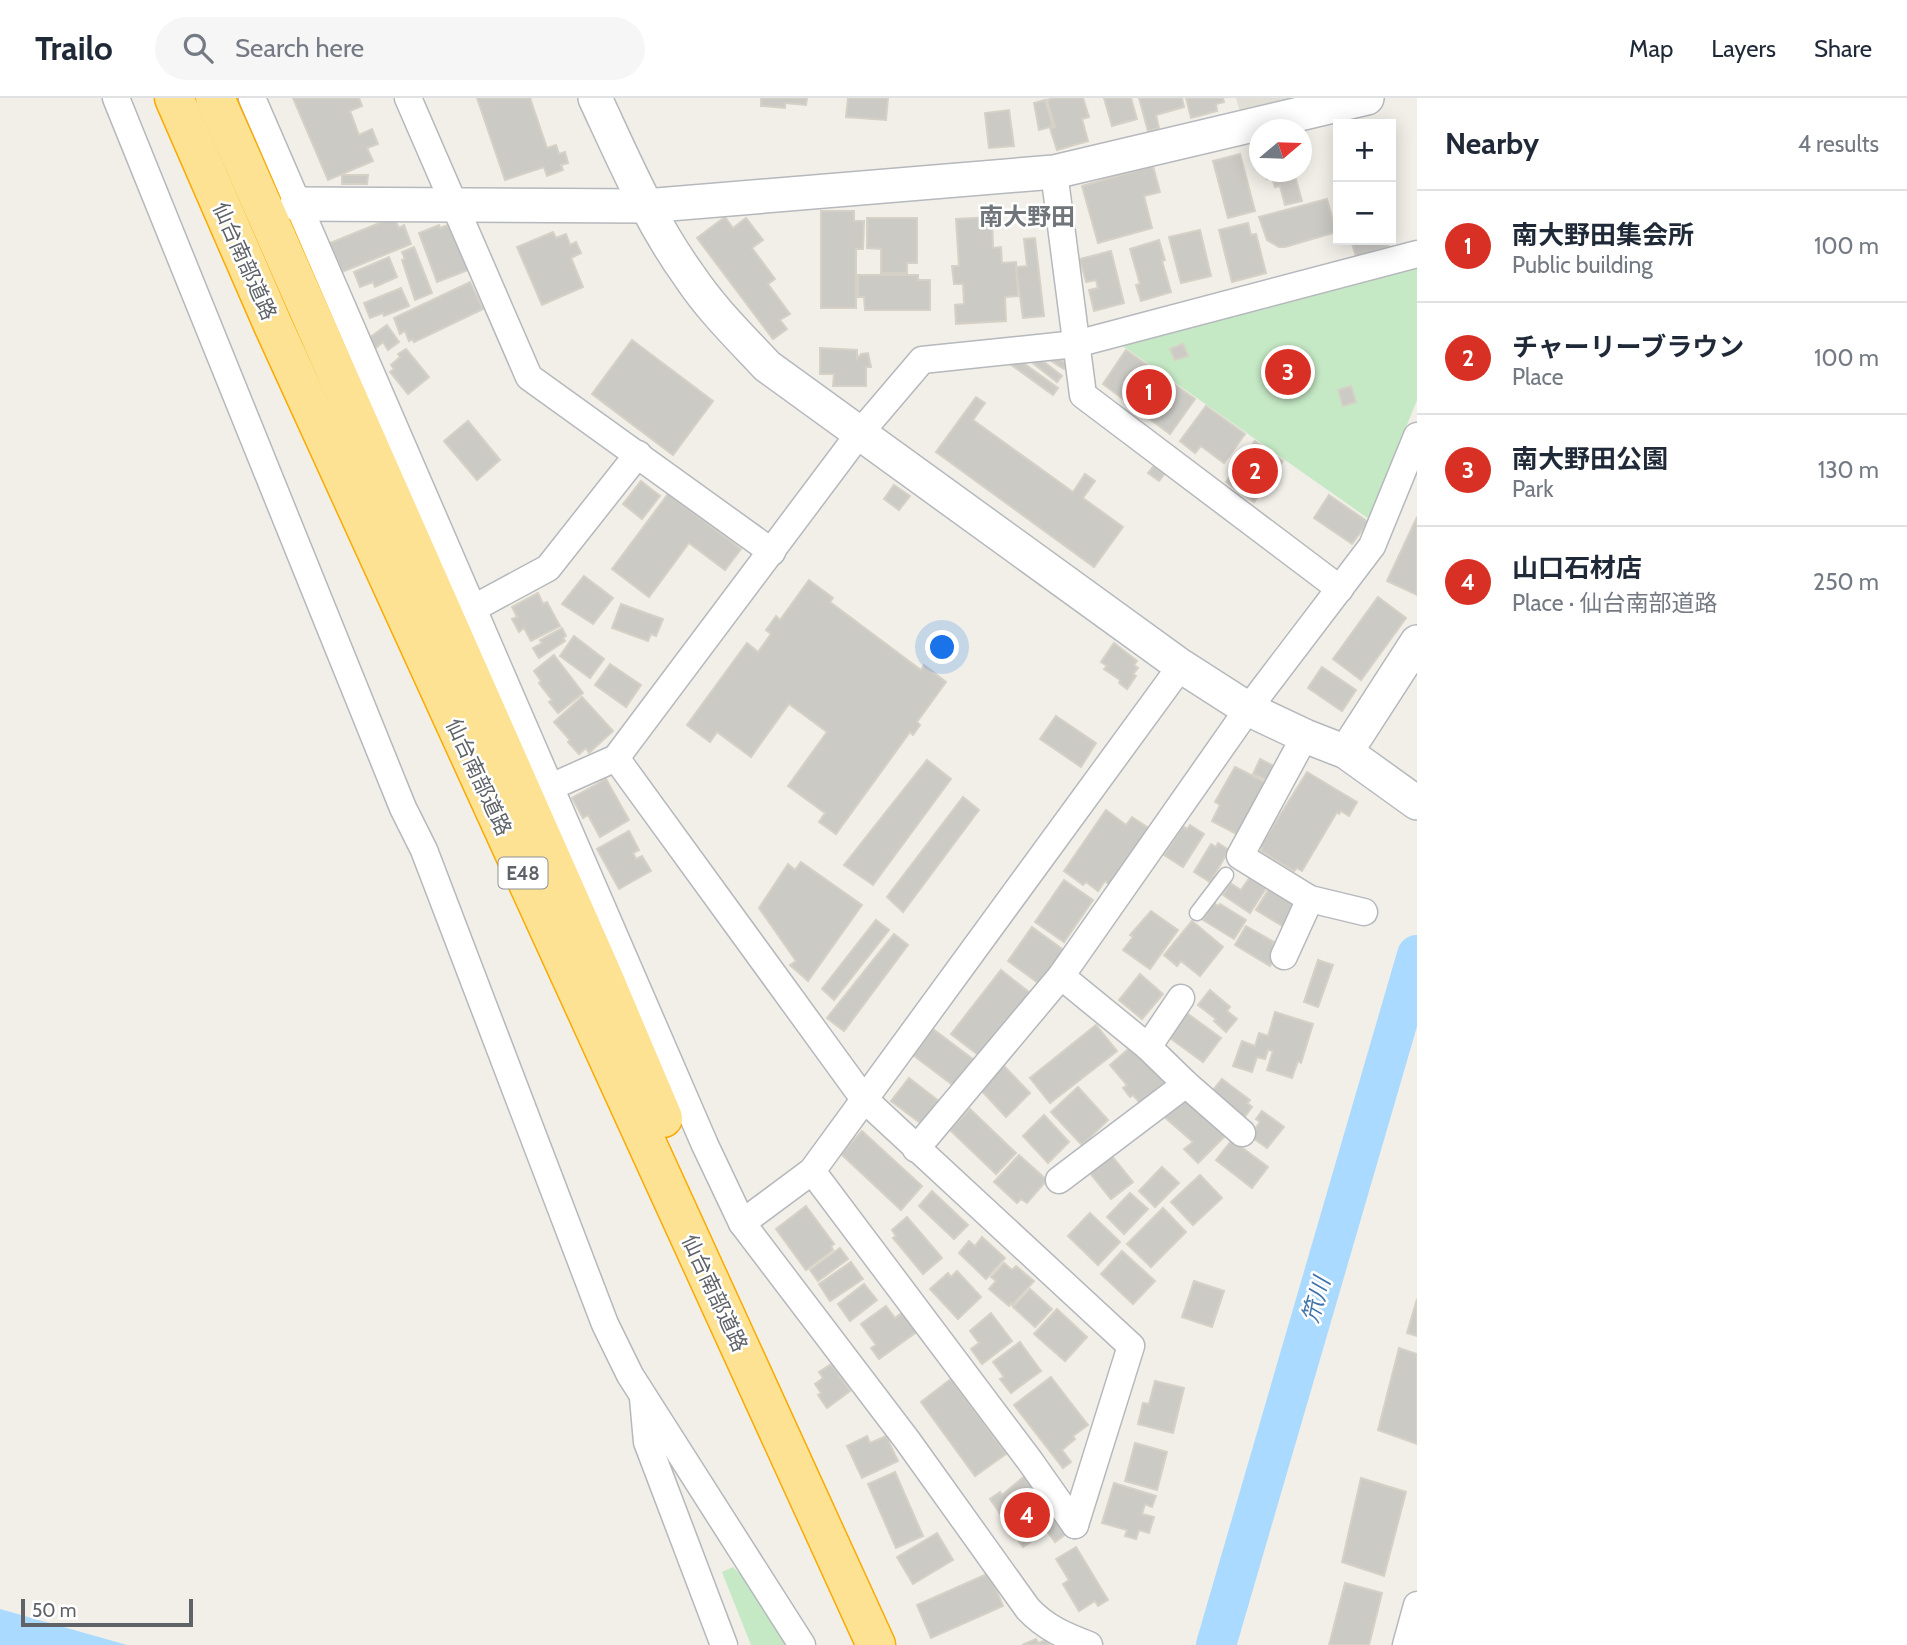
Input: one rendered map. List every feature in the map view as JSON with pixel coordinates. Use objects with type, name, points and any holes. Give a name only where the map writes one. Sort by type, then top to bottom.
[{"type":"highway","name":"仙台南部道路","points":[[174,98],[273,325],[877,1645]]},
{"type":"highway","name":"仙台南部道路","points":[[215,98],[602,974],[884,1645]]},
{"type":"street","points":[[116,98],[403,808],[424,850],[605,1324],[630,1375],[802,1645]]},
{"type":"street","points":[[252,98],[705,1145],[742,1223],[907,1440],[1028,1609],[1041,1623],[1055,1632],[1090,1645]]},
{"type":"street","points":[[408,98],[529,377],[772,552]]},
{"type":"street","points":[[595,98],[645,206],[690,278],[723,319],[767,366],[1181,667],[1248,709],[1346,752],[1409,798]]},
{"type":"street","points":[[297,204],[645,206],[1054,172],[1367,98]]},
{"type":"street","points":[[1054,172],[1083,395],[1340,589]]},
{"type":"street","points":[[551,787],[616,758],[859,434],[922,360],[1076,344],[1417,254]]},
{"type":"street","points":[[916,1149],[1061,976],[1248,709],[1372,546],[1417,436]]},
{"type":"street","points":[[474,608],[548,568],[638,454]]},
{"type":"street","points":[[1346,752],[1417,642]]},
{"type":"street","points":[[742,1223],[812,1171],[1181,667]]},
{"type":"street","points":[[1305,736],[1233,865],[1310,899],[1364,912]]},
{"type":"street","points":[[616,758],[864,1098],[1131,1346],[1075,1525],[812,1171]]},
{"type":"street","points":[[1284,956],[1310,899]]},
{"type":"street","points":[[1061,976],[1148,1047],[1242,1133]]},
{"type":"street","points":[[1148,1047],[1181,998]]},
{"type":"street","points":[[1059,1180],[1186,1084]]},
{"type":"street","points":[[642,1392],[647,1442],[724,1645]]},
{"type":"street","points":[[1406,1645],[1417,1605]]},
{"type":"lane","points":[[1197,913],[1233,865]]},
{"type":"shaded area","points":[[1236,98],[1299,98],[1240,112]]},
{"type":"green space","points":[[1417,264],[1417,400],[1369,519],[1120,344]]},
{"type":"green space","points":[[733,1567],[744,1578],[787,1645],[751,1645],[722,1572]]},
{"type":"water","points":[[1237,1541],[1253,1545],[1224,1645],[1208,1645]]},
{"type":"water","points":[[0,1609],[127,1645],[0,1645]]},
{"type":"building","points":[[293,98],[359,98],[362,106],[350,111],[359,135],[372,129],[378,144],[367,148],[373,161],[328,180]]},
{"type":"building","points":[[477,98],[530,98],[547,148],[556,145],[559,154],[565,152],[568,163],[561,165],[563,170],[547,176],[544,167],[505,180]]},
{"type":"building","points":[[761,98],[807,98],[806,105],[785,103],[785,108],[761,106]]},
{"type":"building","points":[[848,98],[888,98],[886,120],[846,117]]},
{"type":"building","points":[[1083,98],[1089,117],[1082,119],[1088,141],[1057,150],[1050,128],[1055,127],[1047,100]]},
{"type":"building","points":[[1104,98],[1131,98],[1137,119],[1112,126]]},
{"type":"building","points":[[1139,98],[1182,98],[1184,107],[1156,115],[1159,128],[1148,131]]},
{"type":"building","points":[[1186,98],[1223,98],[1224,102],[1216,104],[1217,111],[1191,118]]},
{"type":"building","points":[[1045,100],[1053,126],[1039,130],[1034,103]]},
{"type":"building","points":[[1009,110],[1014,146],[989,148],[985,113]]},
{"type":"building","points":[[1240,154],[1255,211],[1228,218],[1213,161]]},
{"type":"building","points":[[1153,166],[1160,192],[1144,196],[1152,228],[1098,243],[1082,186]]},
{"type":"building","points":[[342,175],[368,175],[367,184],[342,184]]},
{"type":"building","points":[[1273,182],[1297,182],[1302,201],[1285,205],[1280,186],[1275,187]]},
{"type":"building","points":[[1327,199],[1333,233],[1279,247],[1267,240],[1259,217]]},
{"type":"building","points":[[821,211],[854,211],[854,221],[864,221],[863,249],[856,249],[856,308],[821,308]]},
{"type":"building","points":[[394,217],[399,228],[404,225],[411,244],[342,272],[330,243]]},
{"type":"building","points":[[725,217],[733,228],[746,218],[763,240],[752,248],[775,279],[768,284],[790,314],[780,320],[787,329],[773,339],[697,238]]},
{"type":"building","points":[[992,217],[993,248],[1001,247],[1002,263],[1016,262],[1018,296],[1005,297],[1006,321],[956,324],[955,305],[964,304],[963,284],[954,284],[952,266],[959,266],[956,219]]},
{"type":"building","points":[[867,218],[917,218],[917,263],[907,263],[907,273],[881,273],[881,249],[867,248]]},
{"type":"building","points":[[1248,223],[1251,235],[1256,234],[1266,273],[1232,282],[1219,230]]},
{"type":"building","points":[[439,225],[440,228],[448,225],[450,230],[455,228],[471,269],[437,282],[419,233]]},
{"type":"building","points":[[1200,230],[1211,276],[1181,283],[1169,237]]},
{"type":"building","points":[[553,232],[556,238],[566,234],[570,245],[576,242],[581,253],[571,258],[583,287],[542,305],[517,247]]},
{"type":"building","points":[[1035,238],[1044,316],[1023,318],[1016,267],[1027,266],[1024,239]]},
{"type":"building","points":[[1159,240],[1171,292],[1141,301],[1136,285],[1140,284],[1130,249]]},
{"type":"building","points":[[1352,245],[1388,245],[1389,247],[1356,257]]},
{"type":"building","points":[[414,247],[432,293],[415,300],[402,260],[405,259],[402,252]]},
{"type":"building","points":[[1111,251],[1124,303],[1094,311],[1089,290],[1098,288],[1096,280],[1086,282],[1080,259]]},
{"type":"building","points":[[389,257],[397,277],[375,287],[373,282],[360,287],[354,272]]},
{"type":"building","points":[[858,275],[918,275],[918,280],[930,280],[930,310],[865,310],[864,297],[858,297]]},
{"type":"building","points":[[470,282],[483,309],[414,342],[413,339],[409,341],[405,331],[400,334],[394,318]]},
{"type":"building","points":[[401,288],[409,306],[384,316],[383,313],[370,318],[364,303]]},
{"type":"building","points":[[387,325],[399,342],[388,350],[383,342],[376,348],[369,338]]},
{"type":"building","points":[[632,340],[713,401],[673,455],[592,394]]},
{"type":"building","points":[[1183,344],[1188,356],[1175,360],[1170,349]]},
{"type":"building","points":[[820,348],[857,350],[857,359],[861,354],[868,353],[871,367],[866,367],[866,386],[833,386],[834,374],[820,374]]},
{"type":"building","points":[[406,349],[429,377],[408,394],[390,372],[394,369],[391,365],[400,357],[398,354]]},
{"type":"building","points":[[1126,350],[1195,399],[1170,434],[1103,384]]},
{"type":"building","points":[[1052,353],[1067,364],[1064,369],[1048,359]]},
{"type":"building","points":[[1034,354],[1062,376],[1057,382],[1029,360]]},
{"type":"building","points":[[1015,357],[1058,388],[1053,395],[1010,364]]},
{"type":"building","points":[[1351,386],[1356,402],[1343,406],[1338,390]]},
{"type":"building","points":[[976,397],[985,403],[973,420],[1073,492],[1085,474],[1095,481],[1083,498],[1123,527],[1094,567],[936,452]]},
{"type":"building","points":[[1206,406],[1245,434],[1224,463],[1201,446],[1195,453],[1180,441]]},
{"type":"building","points":[[468,421],[500,460],[477,480],[444,441]]},
{"type":"building","points":[[1255,441],[1283,461],[1254,502],[1226,482]]},
{"type":"building","points":[[1156,463],[1167,471],[1159,481],[1148,473]]},
{"type":"building","points":[[641,481],[660,496],[642,519],[623,504]]},
{"type":"building","points":[[894,485],[910,496],[899,510],[884,499]]},
{"type":"building","points":[[668,494],[741,549],[725,570],[689,543],[649,597],[612,569]]},
{"type":"building","points":[[1329,495],[1368,522],[1352,544],[1314,518]]},
{"type":"building","points":[[1417,517],[1417,595],[1387,581]]},
{"type":"building","points":[[584,576],[613,598],[593,624],[562,604]]},
{"type":"building","points":[[809,580],[833,598],[830,602],[921,670],[924,665],[946,682],[917,722],[920,725],[913,735],[910,732],[836,834],[819,822],[825,813],[788,786],[827,732],[789,704],[751,757],[717,732],[710,742],[687,725],[747,643],[758,652],[771,634],[766,630],[776,616],[780,620]]},
{"type":"building","points":[[538,593],[543,604],[547,602],[560,626],[531,641],[524,628],[519,632],[512,619],[517,617],[512,607]]},
{"type":"building","points":[[1378,597],[1406,618],[1361,680],[1333,659]]},
{"type":"building","points":[[621,604],[663,619],[656,636],[651,634],[648,641],[612,628]]},
{"type":"building","points":[[562,628],[565,641],[539,658],[533,648],[542,643],[540,640]]},
{"type":"building","points":[[574,636],[604,659],[590,678],[560,656]]},
{"type":"building","points":[[1114,643],[1137,661],[1134,665],[1138,668],[1133,674],[1136,676],[1127,689],[1119,683],[1120,680],[1104,669],[1107,666],[1101,662]]},
{"type":"building","points":[[554,655],[583,693],[558,713],[549,702],[552,700],[534,671]]},
{"type":"building","points":[[610,664],[641,685],[626,707],[595,685]]},
{"type":"building","points":[[1322,667],[1356,690],[1342,711],[1308,688]]},
{"type":"building","points":[[582,697],[613,731],[589,753],[586,748],[579,754],[554,722]]},
{"type":"building","points":[[1056,716],[1096,743],[1081,767],[1040,739]]},
{"type":"building","points":[[1260,759],[1276,767],[1269,781],[1253,774]]},
{"type":"building","points":[[927,760],[951,779],[873,885],[844,865]]},
{"type":"building","points":[[1235,767],[1267,783],[1240,836],[1212,821],[1220,805],[1215,802]]},
{"type":"building","points":[[1307,772],[1357,802],[1349,816],[1341,811],[1339,814],[1337,812],[1302,871],[1297,868],[1294,871],[1261,851],[1260,847]]},
{"type":"building","points":[[606,779],[629,820],[600,837],[588,815],[583,818],[572,798]]},
{"type":"building","points":[[963,797],[979,810],[903,912],[887,897]]},
{"type":"building","points":[[1106,810],[1126,825],[1132,817],[1150,829],[1110,885],[1105,881],[1098,891],[1086,882],[1083,885],[1064,871]]},
{"type":"building","points":[[1190,825],[1204,834],[1183,867],[1164,855],[1183,826],[1187,829]]},
{"type":"building","points":[[629,831],[639,850],[633,853],[636,859],[642,856],[651,871],[619,889],[597,849]]},
{"type":"building","points":[[1218,843],[1229,850],[1210,882],[1194,872],[1211,844],[1216,847]]},
{"type":"building","points":[[801,862],[862,905],[808,981],[790,965],[796,961],[759,908],[788,864],[795,870]]},
{"type":"building","points":[[1250,877],[1268,885],[1250,913],[1223,895],[1230,883],[1241,890]]},
{"type":"building","points":[[1064,880],[1093,900],[1064,942],[1035,922]]},
{"type":"building","points":[[1270,887],[1297,906],[1284,927],[1256,910]]},
{"type":"building","points":[[1214,903],[1246,920],[1234,939],[1203,920]]},
{"type":"building","points":[[1151,911],[1178,930],[1150,969],[1123,950],[1133,937],[1130,935]]},
{"type":"building","points":[[876,920],[889,930],[834,1000],[822,989]]},
{"type":"building","points":[[1192,921],[1223,947],[1200,976],[1181,961],[1177,966],[1164,955]]},
{"type":"building","points":[[1246,926],[1280,948],[1270,966],[1235,945]]},
{"type":"building","points":[[1032,927],[1065,951],[1041,985],[1008,961]]},
{"type":"building","points":[[894,934],[908,945],[844,1031],[827,1018]]},
{"type":"building","points":[[1318,960],[1333,965],[1318,1007],[1304,1002]]},
{"type":"building","points":[[1001,970],[1030,993],[981,1057],[951,1034]]},
{"type":"building","points":[[1140,974],[1163,994],[1142,1019],[1119,1000]]},
{"type":"building","points":[[1210,990],[1230,1007],[1227,1011],[1237,1019],[1226,1032],[1214,1021],[1216,1019],[1198,1005]]},
{"type":"building","points":[[1184,1011],[1221,1038],[1203,1062],[1166,1035]]},
{"type":"building","points":[[1275,1012],[1313,1024],[1301,1063],[1298,1061],[1292,1078],[1267,1070],[1273,1051],[1268,1050],[1265,1059],[1257,1057],[1252,1072],[1233,1066],[1242,1041],[1255,1046],[1259,1033],[1268,1036]]},
{"type":"building","points":[[1096,1025],[1117,1051],[1050,1103],[1030,1078]]},
{"type":"building","points":[[933,1029],[978,1063],[958,1089],[913,1055]]},
{"type":"building","points":[[1133,1045],[1165,1083],[1141,1104],[1133,1095],[1130,1097],[1123,1088],[1127,1085],[1110,1065]]},
{"type":"building","points":[[1003,1065],[1030,1093],[1006,1117],[979,1088]]},
{"type":"building","points":[[909,1078],[940,1102],[923,1125],[891,1101]]},
{"type":"building","points":[[1222,1079],[1250,1100],[1247,1103],[1252,1107],[1243,1119],[1210,1094]]},
{"type":"building","points":[[1078,1087],[1108,1120],[1082,1145],[1051,1112]]},
{"type":"building","points":[[1182,1095],[1226,1135],[1198,1163],[1184,1149],[1193,1142],[1162,1115]]},
{"type":"building","points":[[970,1109],[1016,1153],[996,1174],[950,1130]]},
{"type":"building","points":[[1262,1111],[1284,1127],[1267,1148],[1250,1136],[1260,1122],[1256,1119]]},
{"type":"building","points":[[1044,1115],[1069,1142],[1048,1163],[1023,1136]]},
{"type":"building","points":[[862,1131],[922,1186],[901,1210],[841,1154]]},
{"type":"building","points":[[1232,1140],[1268,1167],[1252,1188],[1216,1160]]},
{"type":"building","points":[[1019,1155],[1047,1180],[1027,1203],[1021,1199],[1017,1203],[994,1182]]},
{"type":"building","points":[[1111,1155],[1133,1182],[1111,1199],[1089,1172]]},
{"type":"building","points":[[1162,1167],[1179,1183],[1155,1207],[1139,1191]]},
{"type":"building","points":[[1200,1175],[1222,1198],[1193,1225],[1171,1202]]},
{"type":"building","points":[[932,1191],[968,1225],[954,1239],[919,1206]]},
{"type":"building","points":[[1130,1193],[1148,1209],[1124,1234],[1107,1217]]},
{"type":"building","points":[[806,1206],[834,1244],[831,1246],[833,1250],[806,1270],[776,1229]]},
{"type":"building","points":[[1163,1208],[1186,1232],[1151,1267],[1127,1244]]},
{"type":"building","points":[[1090,1213],[1120,1242],[1098,1265],[1068,1236]]},
{"type":"building","points":[[907,1217],[942,1258],[923,1274],[893,1238],[896,1236],[892,1230]]},
{"type":"building","points":[[982,1237],[1005,1258],[986,1279],[959,1253],[969,1241],[975,1246]]},
{"type":"building","points":[[840,1248],[848,1259],[818,1281],[810,1270]]},
{"type":"building","points":[[1122,1251],[1155,1281],[1133,1304],[1101,1274]]},
{"type":"building","points":[[851,1262],[863,1279],[830,1301],[819,1284]]},
{"type":"building","points":[[1004,1263],[1012,1270],[1016,1266],[1034,1281],[1009,1306],[989,1289],[996,1281],[991,1277]]},
{"type":"building","points":[[957,1271],[981,1297],[958,1319],[930,1289],[948,1273],[951,1277]]},
{"type":"building","points":[[1194,1281],[1224,1291],[1212,1327],[1182,1317]]},
{"type":"building","points":[[864,1284],[877,1300],[850,1321],[838,1304]]},
{"type":"building","points":[[1030,1289],[1052,1309],[1035,1327],[1013,1307]]},
{"type":"building","points":[[1417,1299],[1417,1336],[1407,1333]]},
{"type":"building","points":[[886,1306],[895,1318],[903,1312],[918,1331],[879,1359],[871,1348],[876,1345],[861,1324]]},
{"type":"building","points":[[1057,1309],[1087,1337],[1065,1361],[1034,1334]]},
{"type":"building","points":[[991,1313],[1012,1341],[982,1364],[971,1349],[979,1343],[970,1331]]},
{"type":"building","points":[[1020,1342],[1041,1371],[1011,1393],[1000,1379],[1004,1377],[993,1362]]},
{"type":"building","points":[[1399,1348],[1417,1354],[1417,1444],[1378,1430]]},
{"type":"building","points":[[831,1364],[850,1391],[827,1408],[818,1395],[821,1393],[815,1384],[823,1378],[819,1372]]},
{"type":"building","points":[[1051,1377],[1088,1425],[1073,1436],[1075,1439],[1062,1450],[1071,1462],[1063,1468],[1014,1405]]},
{"type":"building","points":[[951,1379],[1006,1454],[975,1476],[921,1402]]},
{"type":"building","points":[[1155,1381],[1184,1388],[1173,1433],[1138,1424],[1143,1403],[1149,1404]]},
{"type":"building","points":[[867,1436],[870,1443],[886,1436],[898,1461],[862,1478],[847,1446]]},
{"type":"building","points":[[1135,1443],[1167,1452],[1157,1490],[1125,1481]]},
{"type":"building","points":[[895,1472],[923,1536],[896,1548],[868,1484]]},
{"type":"building","points":[[1026,1475],[1066,1534],[1055,1542],[1047,1531],[1023,1547],[990,1499],[1000,1492],[1002,1495]]},
{"type":"building","points":[[1361,1478],[1406,1492],[1384,1576],[1342,1562]]},
{"type":"building","points":[[1114,1483],[1156,1496],[1152,1507],[1145,1504],[1142,1514],[1154,1517],[1149,1533],[1139,1530],[1136,1539],[1125,1536],[1127,1530],[1102,1523]]},
{"type":"building","points":[[937,1533],[953,1560],[913,1584],[897,1557]]},
{"type":"building","points":[[1076,1547],[1108,1600],[1098,1606],[1095,1601],[1079,1611],[1063,1584],[1069,1580],[1056,1559]]},
{"type":"building","points":[[989,1573],[1003,1606],[931,1638],[917,1605]]},
{"type":"building","points":[[1345,1583],[1382,1593],[1369,1645],[1329,1645]]},
{"type":"building","points":[[1036,1639],[1038,1643],[1046,1640],[1049,1645],[1022,1645]]},
{"type":"waterway","name":"笊川","points":[[1216,1645],[1417,955]]},
{"type":"place","name":"南大野田公園","points":[[1288,372]]},
{"type":"place","name":"南大野田集会所","points":[[1149,392]]},
{"type":"place","name":"チャーリーブラウン","points":[[1255,471]]},
{"type":"place","name":"山口石材店","points":[[1027,1515]]},
{"type":"district","name":"南大野田","points":[[1027,216]]}]
